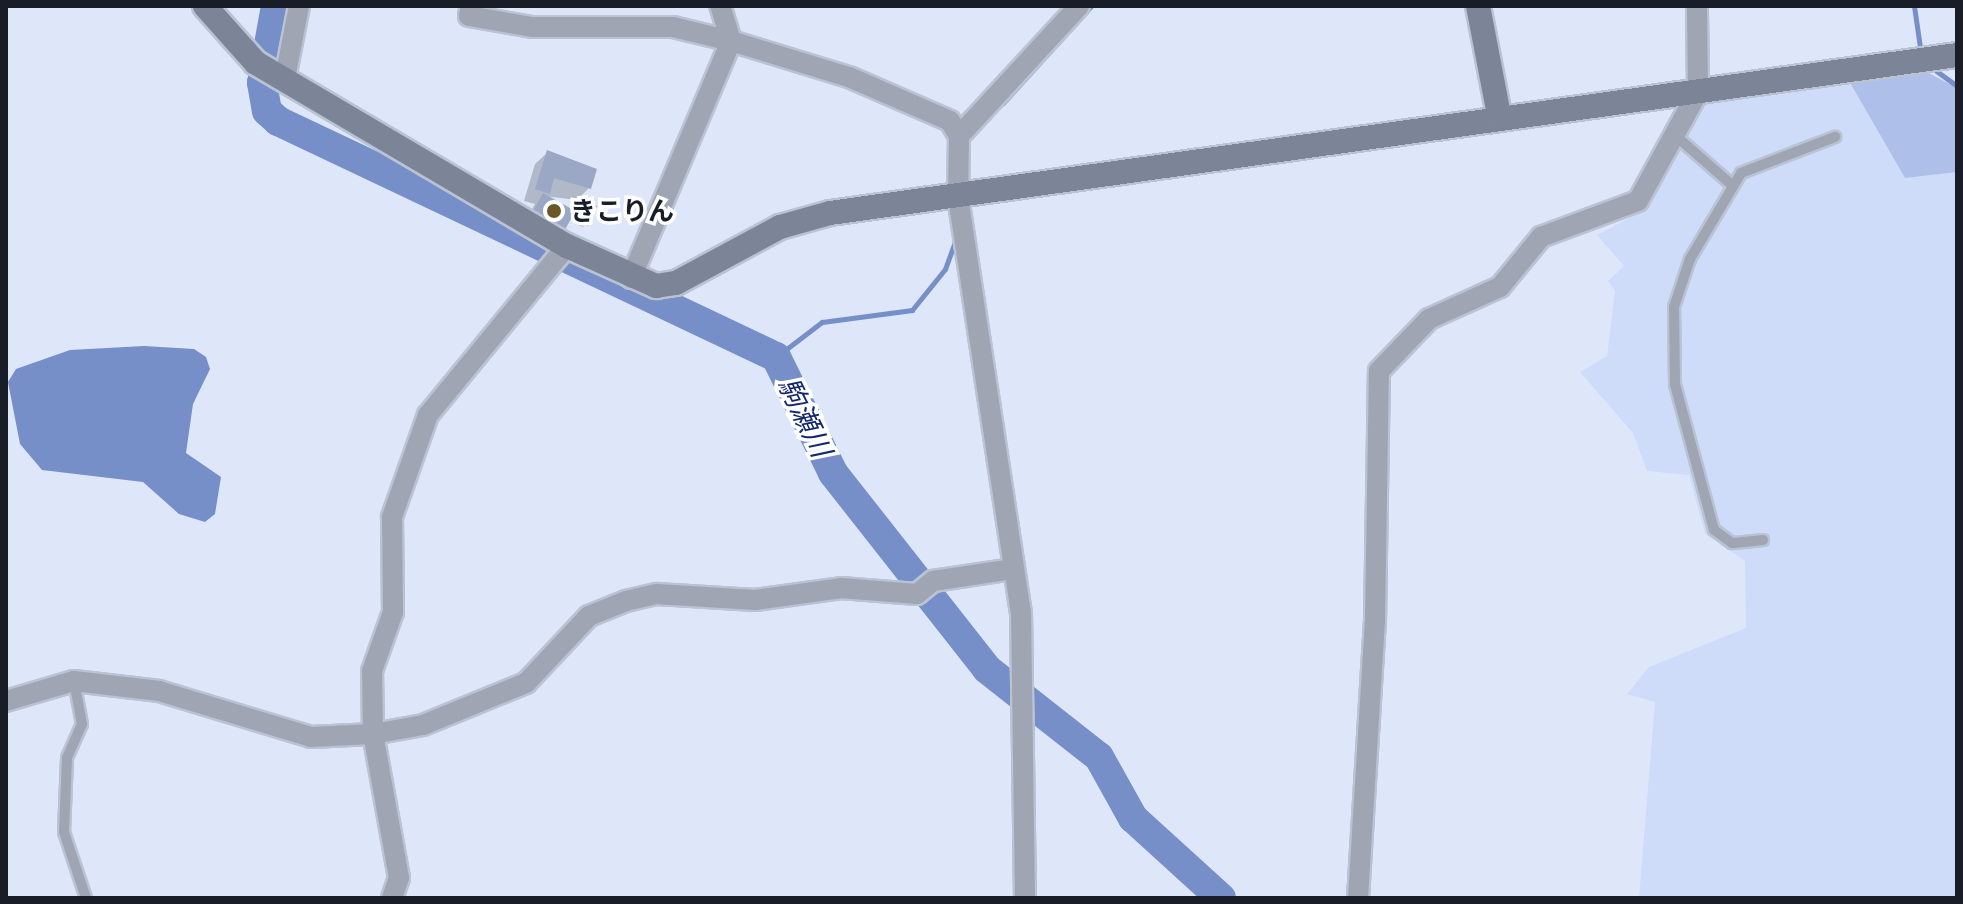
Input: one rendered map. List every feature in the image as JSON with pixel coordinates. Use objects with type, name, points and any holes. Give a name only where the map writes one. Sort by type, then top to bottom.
[{"type":"street","points":[[205,6],[273,72],[567,246],[631,278],[676,283],[780,227],[830,213],[958,197],[1499,115],[1698,92],[1957,55]]},
{"type":"street","points":[[273,72],[299,6]]},
{"type":"street","points":[[471,6],[469,16],[532,27],[673,27],[849,77],[950,121],[959,136],[958,197],[1012,569],[1023,683],[1025,898]]},
{"type":"street","points":[[631,278],[731,41],[720,6]]},
{"type":"street","points":[[959,136],[1079,6]]},
{"type":"street","points":[[1478,6],[1499,115]]},
{"type":"street","points":[[1358,898],[1375,622],[1379,371],[1429,319],[1500,287],[1541,237],[1638,201],[1698,92],[1697,6]]},
{"type":"street","points":[[392,898],[399,878],[373,734],[372,671],[393,612],[392,517],[428,415],[567,246]]},
{"type":"street","points":[[6,701],[74,681],[159,691],[311,737],[373,734],[423,725],[526,683],[589,616],[626,601],[657,594],[755,600],[841,588],[925,588],[1012,569]]},
{"type":"lane","points":[[1676,136],[1732,185]]},
{"type":"lane","points":[[1763,540],[1732,543],[1714,530],[1672,361],[1674,307],[1690,259],[1732,185],[1760,160],[1835,137]]},
{"type":"lane","points":[[74,681],[82,724],[67,758],[64,832],[86,898]]},
{"type":"shaded area","points":[[1927,72],[1957,88],[1957,172],[1905,178],[1849,81]]},
{"type":"shaded area","points":[[1849,81],[1905,178],[1957,172],[1957,898],[1639,898],[1655,702],[1627,694],[1649,667],[1746,628],[1745,561],[1705,534],[1689,475],[1647,471],[1633,433],[1580,372],[1607,356],[1615,291],[1608,281],[1624,266],[1597,235],[1646,209],[1707,99]]},
{"type":"shaded area","points":[[144,346],[194,349],[206,357],[210,369],[193,404],[186,453],[221,477],[215,514],[205,522],[179,514],[143,482],[42,470],[20,444],[8,382],[16,369],[70,350]]},
{"type":"building","points":[[547,150],[597,169],[591,189],[554,178],[550,194],[535,189]]},
{"type":"building","name":"きこりん","points":[[543,193],[575,211],[565,230],[532,212]]},
{"type":"building","points":[[586,201],[597,206],[588,226],[577,221]]},
{"type":"waterway","name":"駒瀬川","points":[[276,6],[262,83],[267,111],[278,121],[776,357],[833,473],[987,669],[1099,757],[1133,818],[1221,898]]},
{"type":"waterway","points":[[1003,103],[1091,6]]},
{"type":"waterway","points":[[1914,6],[1920,47]]},
{"type":"waterway","points":[[1935,70],[1957,86]]},
{"type":"waterway","points":[[776,357],[822,322],[912,310],[945,269],[955,242]]},
{"type":"place","name":"きこりん","points":[[554,211]]}]
